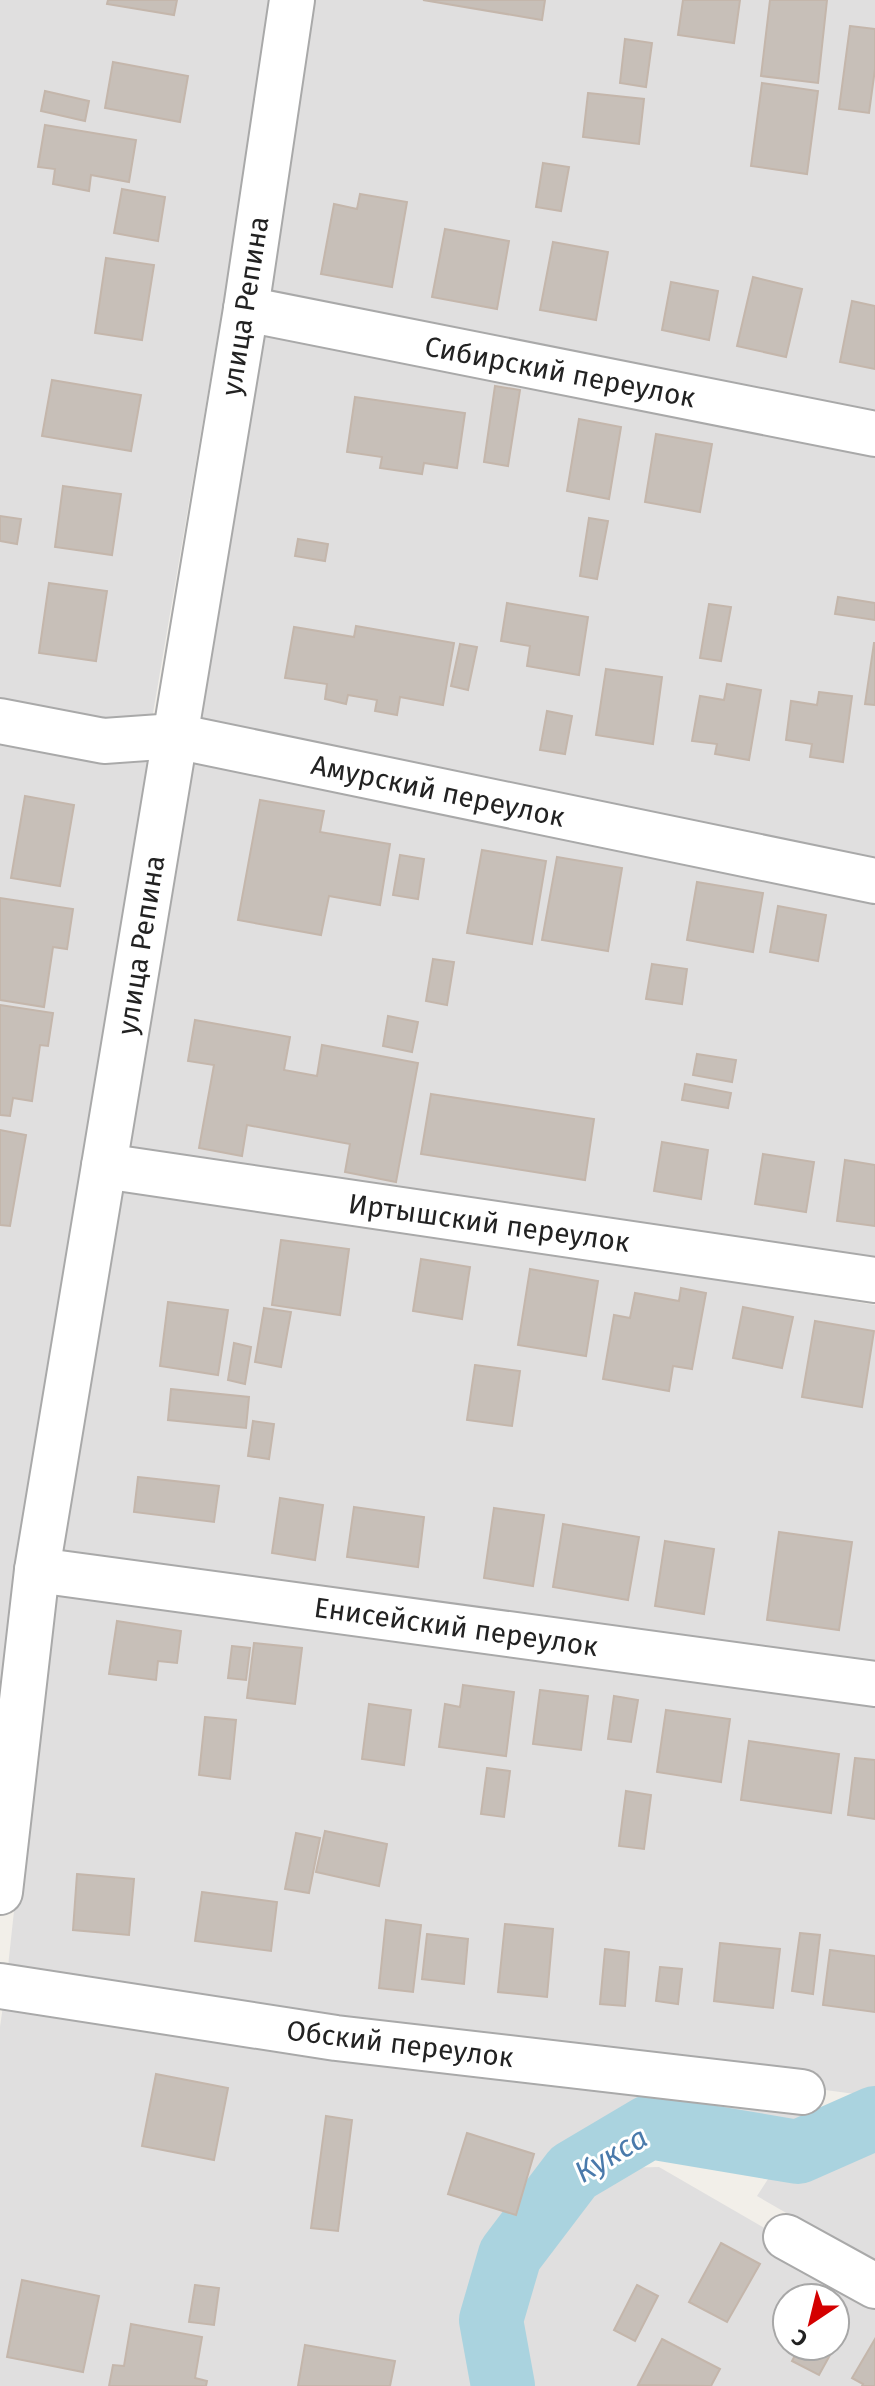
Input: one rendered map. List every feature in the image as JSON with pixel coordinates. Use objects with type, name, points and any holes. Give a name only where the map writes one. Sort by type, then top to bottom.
[{"type":"street","name":"улица Репина","points":[[0,1892],[37,1570],[246,309],[292,0]]},
{"type":"street","name":"Сибирский переулок","points":[[246,309],[875,434]]},
{"type":"street","name":"Амурский переулок","points":[[0,721],[104,741],[175,736],[875,881]]},
{"type":"street","name":"Иртышский переулок","points":[[104,1166],[875,1280]]},
{"type":"street","name":"Енисейский переулок","points":[[37,1570],[875,1684]]},
{"type":"street","name":"Обский переулок","points":[[0,1986],[336,2038],[802,2092]]},
{"type":"street","points":[[786,2237],[875,2286]]},
{"type":"shaded area","points":[[0,0],[275,0],[151,725],[0,713]]},
{"type":"shaded area","points":[[313,0],[875,0],[875,423],[258,304]]},
{"type":"shaded area","points":[[256,326],[875,445],[875,863],[189,725]]},
{"type":"shaded area","points":[[0,732],[148,759],[0,1752]]},
{"type":"shaded area","points":[[184,756],[875,891],[875,1259],[117,1150]]},
{"type":"shaded area","points":[[111,1181],[875,1305],[875,1677],[49,1558]]},
{"type":"shaded area","points":[[49,1587],[875,1705],[875,2092],[870,2096],[7,1976]]},
{"type":"shaded area","points":[[4,1999],[812,2103],[798,2134],[666,2114],[613,2127],[558,2156],[494,2267],[477,2319],[491,2386],[0,2386],[0,2027]]},
{"type":"shaded area","points":[[875,2139],[875,2264],[757,2196],[774,2170],[813,2171]]},
{"type":"shaded area","points":[[659,2167],[875,2292],[875,2386],[528,2386],[518,2371],[502,2318],[524,2261],[579,2192],[621,2168]]},
{"type":"building","points":[[108,0],[177,0],[174,15],[107,4]]},
{"type":"building","points":[[423,0],[545,0],[542,20]]},
{"type":"building","points":[[683,0],[740,0],[734,43],[678,35]]},
{"type":"building","points":[[770,0],[827,0],[818,83],[761,76]]},
{"type":"building","points":[[850,26],[875,29],[875,69],[869,113],[839,109]]},
{"type":"building","points":[[625,39],[652,43],[646,87],[620,83]]},
{"type":"building","points":[[113,62],[188,76],[180,122],[105,108]]},
{"type":"building","points":[[762,83],[818,91],[807,174],[751,166]]},
{"type":"building","points":[[45,91],[89,101],[85,121],[41,111]]},
{"type":"building","points":[[588,93],[644,99],[639,144],[583,137]]},
{"type":"building","points":[[45,125],[136,140],[129,182],[91,175],[89,191],[53,184],[55,169],[38,167]]},
{"type":"building","points":[[543,163],[569,167],[561,211],[536,207]]},
{"type":"building","points":[[122,189],[165,197],[158,241],[114,233]]},
{"type":"building","points":[[360,194],[407,202],[392,287],[321,274],[334,204],[357,209]]},
{"type":"building","points":[[445,229],[509,241],[497,309],[432,297]]},
{"type":"building","points":[[553,242],[608,252],[596,320],[540,310]]},
{"type":"building","points":[[106,258],[154,265],[142,340],[95,333]]},
{"type":"building","points":[[753,277],[802,289],[786,357],[737,346]]},
{"type":"building","points":[[671,282],[718,291],[709,340],[662,330]]},
{"type":"building","points":[[852,301],[875,306],[875,369],[840,362]]},
{"type":"building","points":[[52,380],[141,395],[131,451],[42,436]]},
{"type":"building","points":[[495,386],[520,390],[508,466],[484,462]]},
{"type":"building","points":[[355,397],[465,413],[457,468],[424,463],[422,474],[380,468],[382,457],[347,452]]},
{"type":"building","points":[[579,419],[621,427],[609,499],[567,491]]},
{"type":"building","points":[[656,434],[712,444],[700,512],[645,502]]},
{"type":"building","points":[[63,486],[121,494],[112,555],[55,547]]},
{"type":"building","points":[[0,516],[21,519],[17,544],[0,541]]},
{"type":"building","points":[[589,518],[608,521],[597,579],[580,576]]},
{"type":"building","points":[[298,539],[328,544],[325,561],[295,556]]},
{"type":"building","points":[[49,583],[107,591],[96,661],[39,653]]},
{"type":"building","points":[[838,597],[875,603],[875,620],[835,614]]},
{"type":"building","points":[[507,603],[588,617],[579,675],[527,666],[530,646],[501,641]]},
{"type":"building","points":[[709,604],[731,607],[721,661],[700,658]]},
{"type":"building","points":[[356,626],[454,643],[443,705],[400,697],[397,715],[375,711],[377,700],[348,695],[346,704],[325,699],[327,684],[285,678],[294,627],[354,637]]},
{"type":"building","points":[[875,643],[875,705],[865,704]]},
{"type":"building","points":[[460,644],[477,647],[468,690],[451,686]]},
{"type":"building","points":[[606,669],[662,677],[653,744],[596,735]]},
{"type":"building","points":[[727,684],[761,690],[749,760],[715,754],[717,744],[692,741],[700,696],[724,700]]},
{"type":"building","points":[[819,692],[852,696],[843,762],[810,757],[812,744],[786,740],[791,701],[817,705]]},
{"type":"building","points":[[547,711],[572,716],[565,754],[540,750]]},
{"type":"building","points":[[25,796],[74,805],[60,886],[11,878]]},
{"type":"building","points":[[260,800],[324,811],[320,832],[390,844],[380,905],[329,896],[321,935],[238,920]]},
{"type":"building","points":[[482,850],[546,861],[532,944],[467,933]]},
{"type":"building","points":[[400,855],[424,859],[418,899],[393,895]]},
{"type":"building","points":[[557,857],[622,868],[608,951],[542,940]]},
{"type":"building","points":[[697,882],[763,893],[753,952],[687,940]]},
{"type":"building","points":[[0,898],[73,909],[67,949],[53,947],[44,1007],[0,1000]]},
{"type":"building","points":[[778,906],[826,915],[818,961],[770,952]]},
{"type":"building","points":[[433,959],[454,962],[447,1005],[426,1001]]},
{"type":"building","points":[[652,964],[687,969],[682,1004],[646,999]]},
{"type":"building","points":[[0,1005],[53,1013],[48,1046],[40,1045],[32,1101],[13,1098],[10,1116],[0,1115]]},
{"type":"building","points":[[388,1016],[418,1022],[412,1052],[383,1046]]},
{"type":"building","points":[[195,1020],[290,1037],[284,1070],[317,1076],[322,1045],[418,1063],[396,1182],[345,1172],[350,1144],[247,1125],[242,1156],[199,1148],[214,1065],[188,1061]]},
{"type":"building","points":[[697,1054],[736,1060],[732,1082],[693,1075]]},
{"type":"building","points":[[685,1084],[731,1093],[728,1108],[682,1100]]},
{"type":"building","points":[[431,1094],[594,1119],[585,1180],[421,1154]]},
{"type":"building","points":[[0,1130],[26,1135],[10,1226],[0,1225]]},
{"type":"building","points":[[662,1142],[708,1150],[701,1199],[654,1191]]},
{"type":"building","points":[[763,1154],[814,1162],[806,1212],[755,1204]]},
{"type":"building","points":[[845,1160],[875,1165],[875,1226],[837,1221]]},
{"type":"building","points":[[281,1240],[349,1249],[340,1315],[272,1305]]},
{"type":"building","points":[[421,1259],[470,1267],[462,1319],[413,1311]]},
{"type":"building","points":[[530,1269],[598,1281],[586,1356],[518,1345]]},
{"type":"building","points":[[681,1288],[706,1293],[692,1369],[673,1366],[669,1391],[603,1379],[614,1315],[630,1318],[635,1293],[679,1301]]},
{"type":"building","points":[[168,1302],[228,1310],[218,1375],[160,1366]]},
{"type":"building","points":[[743,1307],[793,1317],[782,1368],[733,1358]]},
{"type":"building","points":[[264,1308],[291,1312],[281,1367],[255,1362]]},
{"type":"building","points":[[815,1321],[874,1331],[862,1407],[802,1397]]},
{"type":"building","points":[[234,1343],[251,1347],[245,1384],[228,1380]]},
{"type":"building","points":[[475,1365],[520,1371],[512,1426],[467,1420]]},
{"type":"building","points":[[171,1389],[249,1397],[246,1428],[168,1420]]},
{"type":"building","points":[[253,1421],[274,1424],[269,1459],[248,1456]]},
{"type":"building","points":[[138,1477],[219,1486],[214,1522],[134,1512]]},
{"type":"building","points":[[280,1498],[323,1505],[315,1560],[272,1553]]},
{"type":"building","points":[[354,1507],[424,1517],[418,1567],[347,1557]]},
{"type":"building","points":[[494,1508],[544,1515],[533,1586],[484,1578]]},
{"type":"building","points":[[563,1524],[639,1537],[628,1600],[553,1587]]},
{"type":"building","points":[[779,1532],[852,1542],[839,1630],[767,1620]]},
{"type":"building","points":[[665,1541],[714,1549],[704,1614],[655,1606]]},
{"type":"building","points":[[117,1621],[181,1631],[177,1663],[158,1661],[156,1680],[109,1674]]},
{"type":"building","points":[[254,1643],[302,1648],[295,1704],[247,1698]]},
{"type":"building","points":[[232,1646],[250,1648],[246,1680],[228,1678]]},
{"type":"building","points":[[463,1685],[514,1692],[506,1756],[439,1747],[445,1704],[460,1707]]},
{"type":"building","points":[[540,1690],[588,1696],[581,1750],[533,1744]]},
{"type":"building","points":[[614,1696],[638,1700],[631,1742],[608,1739]]},
{"type":"building","points":[[369,1704],[411,1710],[404,1765],[362,1759]]},
{"type":"building","points":[[666,1710],[730,1719],[721,1782],[657,1772]]},
{"type":"building","points":[[205,1717],[236,1720],[230,1779],[199,1775]]},
{"type":"building","points":[[749,1741],[839,1754],[831,1813],[741,1800]]},
{"type":"building","points":[[855,1758],[875,1760],[875,1819],[848,1815]]},
{"type":"building","points":[[487,1768],[510,1771],[504,1817],[481,1814]]},
{"type":"building","points":[[626,1791],[651,1795],[644,1849],[619,1846]]},
{"type":"building","points":[[325,1831],[387,1844],[379,1886],[316,1872]]},
{"type":"building","points":[[296,1833],[320,1838],[309,1893],[285,1889]]},
{"type":"building","points":[[77,1874],[134,1879],[129,1935],[73,1930]]},
{"type":"building","points":[[202,1892],[277,1902],[271,1951],[195,1941]]},
{"type":"building","points":[[386,1920],[421,1925],[413,1992],[379,1988]]},
{"type":"building","points":[[505,1924],[553,1929],[547,1997],[498,1992]]},
{"type":"building","points":[[800,1933],[820,1935],[813,1994],[792,1991]]},
{"type":"building","points":[[427,1934],[468,1939],[464,1984],[422,1979]]},
{"type":"building","points":[[720,1943],[780,1949],[773,2008],[714,2001]]},
{"type":"building","points":[[605,1949],[629,1952],[625,2006],[600,2004]]},
{"type":"building","points":[[830,1950],[875,1956],[875,2012],[823,2005]]},
{"type":"building","points":[[660,1967],[682,1969],[678,2004],[656,2001]]},
{"type":"building","points":[[156,2074],[228,2088],[214,2160],[142,2146]]},
{"type":"building","points":[[326,2116],[352,2120],[338,2231],[311,2228]]},
{"type":"building","points":[[467,2133],[534,2154],[516,2215],[448,2194]]},
{"type":"building","points":[[721,2243],[760,2264],[727,2322],[689,2302]]},
{"type":"building","points":[[22,2280],[99,2296],[83,2372],[7,2357]]},
{"type":"building","points":[[195,2285],[219,2288],[214,2325],[189,2322]]},
{"type":"building","points":[[637,2285],[658,2296],[635,2341],[614,2330]]},
{"type":"building","points":[[131,2324],[202,2337],[195,2378],[207,2381],[206,2386],[109,2386],[113,2365],[124,2366]]},
{"type":"building","points":[[662,2339],[720,2369],[711,2386],[638,2385]]},
{"type":"building","points":[[875,2339],[875,2386],[862,2386],[852,2378]]},
{"type":"building","points":[[305,2345],[395,2361],[390,2386],[298,2386]]},
{"type":"building","points":[[794,2362],[826,2362],[819,2375]]},
{"type":"waterway","name":"Кукса","points":[[503,2386],[491,2320],[510,2255],[573,2172],[649,2127],[798,2152],[875,2118]]}]
